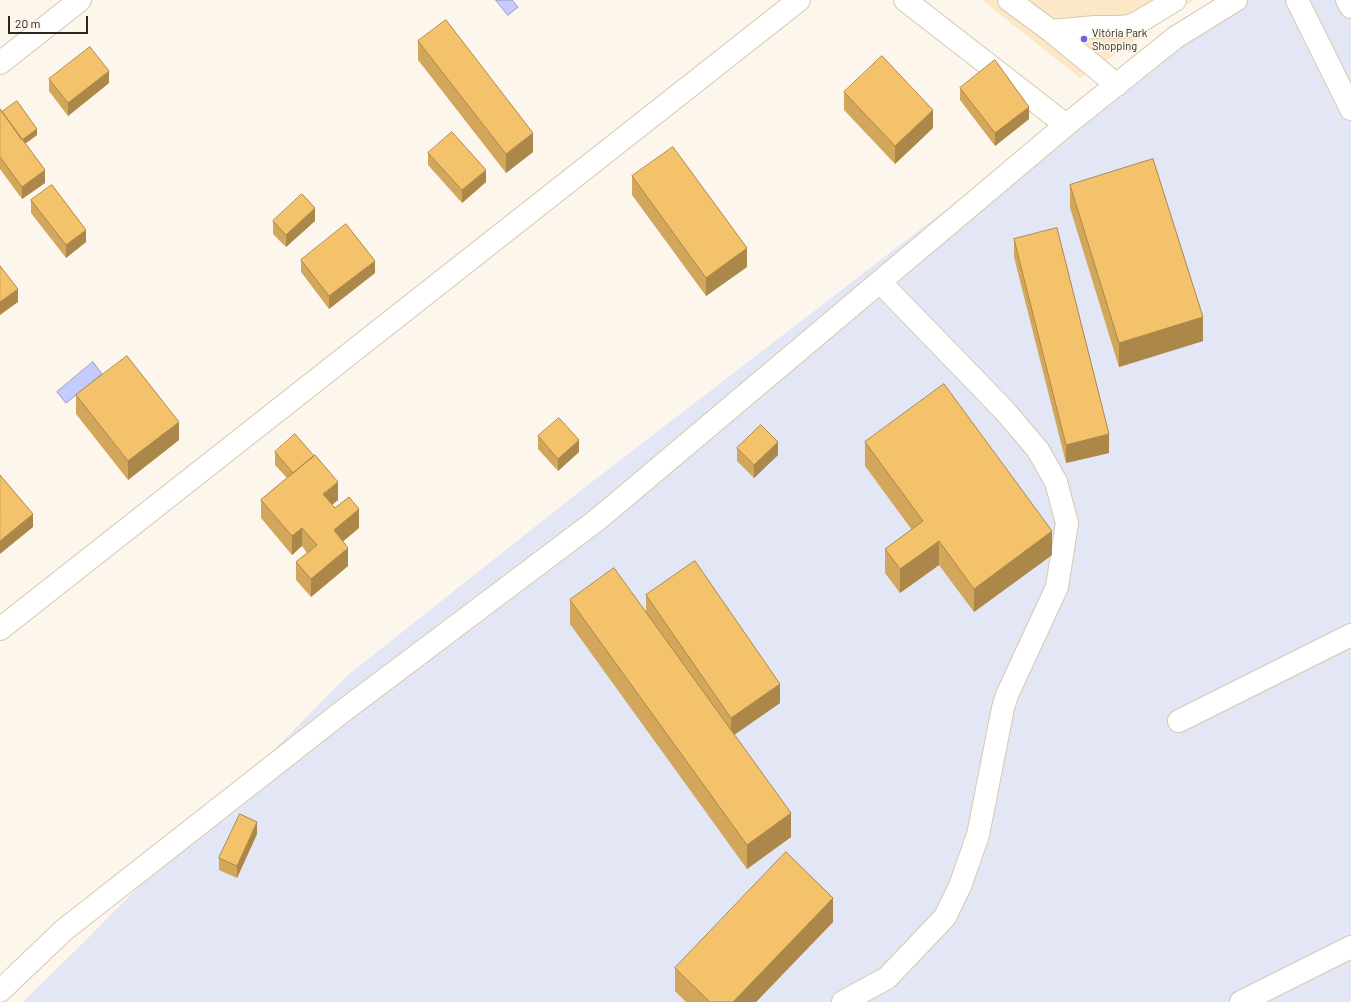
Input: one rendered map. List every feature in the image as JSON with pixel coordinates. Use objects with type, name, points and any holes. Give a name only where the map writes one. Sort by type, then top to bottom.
[{"type":"street","points":[[0,63],[80,0]]},
{"type":"street","points":[[0,629],[799,0]]},
{"type":"street","points":[[905,0],[1066,125]]},
{"type":"street","points":[[1009,0],[1051,31],[1117,85]]},
{"type":"street","points":[[1051,31],[1128,26],[1137,23],[1175,0]]},
{"type":"street","points":[[0,991],[64,930],[347,708],[597,520],[1066,125],[1176,37],[1236,0]]},
{"type":"street","points":[[1297,0],[1351,108]]},
{"type":"street","points":[[1347,0],[1351,7]]},
{"type":"street","points":[[843,1002],[887,978],[945,917],[960,886],[978,835],[1003,708],[1007,695],[1057,587],[1067,522],[1056,482],[1038,450],[1004,410],[880,282]]},
{"type":"street","points":[[1179,721],[1351,635]]},
{"type":"street","points":[[1241,1002],[1351,947]]},
{"type":"shaded area","name":"Vitória Park Shopping","points":[[982,0],[1194,0],[1080,78]]},
{"type":"shaded area","points":[[1229,0],[1351,0],[1351,1002],[23,1002],[348,675],[584,488],[1177,32]]},
{"type":"water","points":[[496,0],[512,0],[518,7],[508,15]]},
{"type":"water","points":[[93,362],[102,374],[66,403],[57,392]]},
{"type":"building","points":[[446,20],[533,133],[506,154],[418,41]]},
{"type":"building","points":[[90,47],[109,71],[68,103],[49,79]]},
{"type":"building","points":[[882,56],[933,110],[895,146],[844,92]]},
{"type":"building","points":[[995,60],[1029,107],[995,133],[960,88]]},
{"type":"building","points":[[17,101],[37,129],[22,140],[2,112]]},
{"type":"building","points":[[0,109],[45,170],[22,187],[0,157]]},
{"type":"building","points":[[452,132],[486,170],[462,190],[428,153]]},
{"type":"building","points":[[673,147],[747,248],[706,278],[632,176]]},
{"type":"building","points":[[1153,159],[1203,317],[1119,343],[1070,185]]},
{"type":"building","points":[[52,185],[86,230],[66,245],[31,200]]},
{"type":"building","points":[[302,194],[315,208],[286,235],[273,221]]},
{"type":"building","points":[[346,224],[375,261],[329,296],[301,260]]},
{"type":"building","points":[[1057,228],[1109,434],[1066,445],[1014,239]]},
{"type":"building","points":[[0,266],[18,289],[0,302]]},
{"type":"building","points":[[127,356],[179,422],[128,461],[76,395]]},
{"type":"building","points":[[944,384],[1052,531],[974,589],[939,541],[900,569],[885,549],[923,521],[865,442]]},
{"type":"building","points":[[559,418],[579,440],[558,459],[538,436]]},
{"type":"building","points":[[761,425],[778,442],[754,465],[737,448]]},
{"type":"building","points":[[295,434],[314,456],[293,473],[275,452]]},
{"type":"building","points":[[315,455],[338,482],[323,494],[335,508],[349,497],[359,509],[334,530],[348,548],[311,579],[296,562],[317,545],[302,528],[292,536],[261,500]]},
{"type":"building","points":[[0,475],[33,514],[0,541]]},
{"type":"building","points":[[695,561],[780,684],[731,718],[646,595]]},
{"type":"building","points":[[614,568],[791,813],[747,845],[570,600]]},
{"type":"building","points":[[240,814],[257,822],[237,866],[219,858]]},
{"type":"building","points":[[786,852],[833,898],[733,1002],[710,1002],[675,968]]},
{"type":"place","name":"Vitória Park Shopping","points":[[1084,39]]}]
